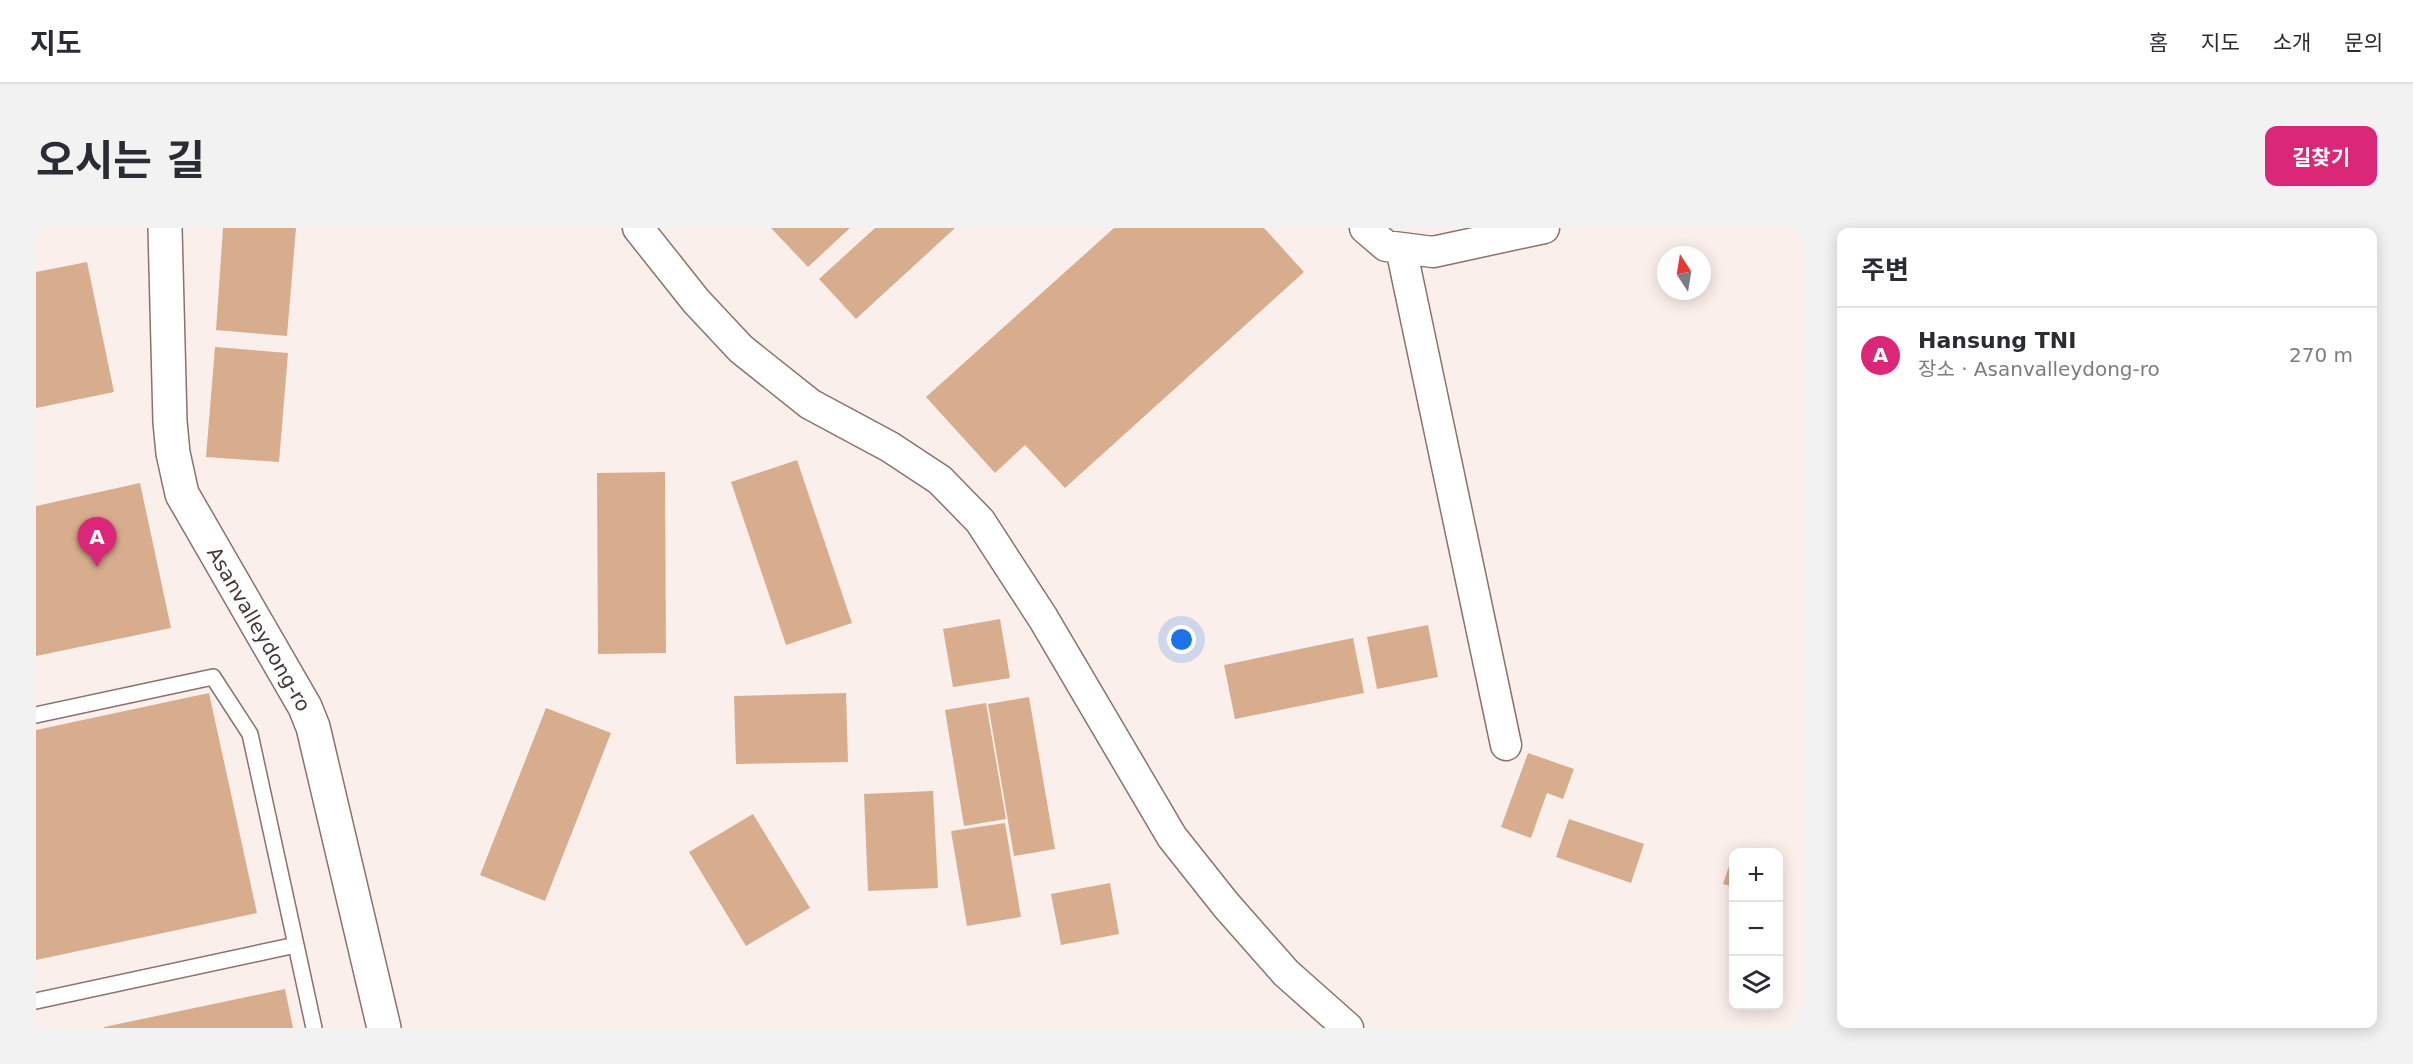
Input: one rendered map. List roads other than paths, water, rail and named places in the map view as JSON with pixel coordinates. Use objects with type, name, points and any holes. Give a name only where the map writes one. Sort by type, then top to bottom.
[{"type":"street","name":"Asanvalleydong-ro","points":[[165,228],[170,422],[173,453],[182,494],[305,707],[313,727],[384,1028]]},
{"type":"street","points":[[638,228],[696,301],[741,349],[810,404],[890,447],[940,480],[980,521],[1043,618],[1172,837],[1226,905],[1286,973],[1348,1028]]},
{"type":"street","points":[[1365,228],[1386,246],[1433,252],[1544,228]]},
{"type":"street","points":[[1401,248],[1506,746]]},
{"type":"lane","points":[[36,715],[213,677],[250,734],[314,1028]]},
{"type":"lane","points":[[36,1001],[296,945]]},
{"type":"place","name":"Hansung TNI","points":[[97,567]]}]
